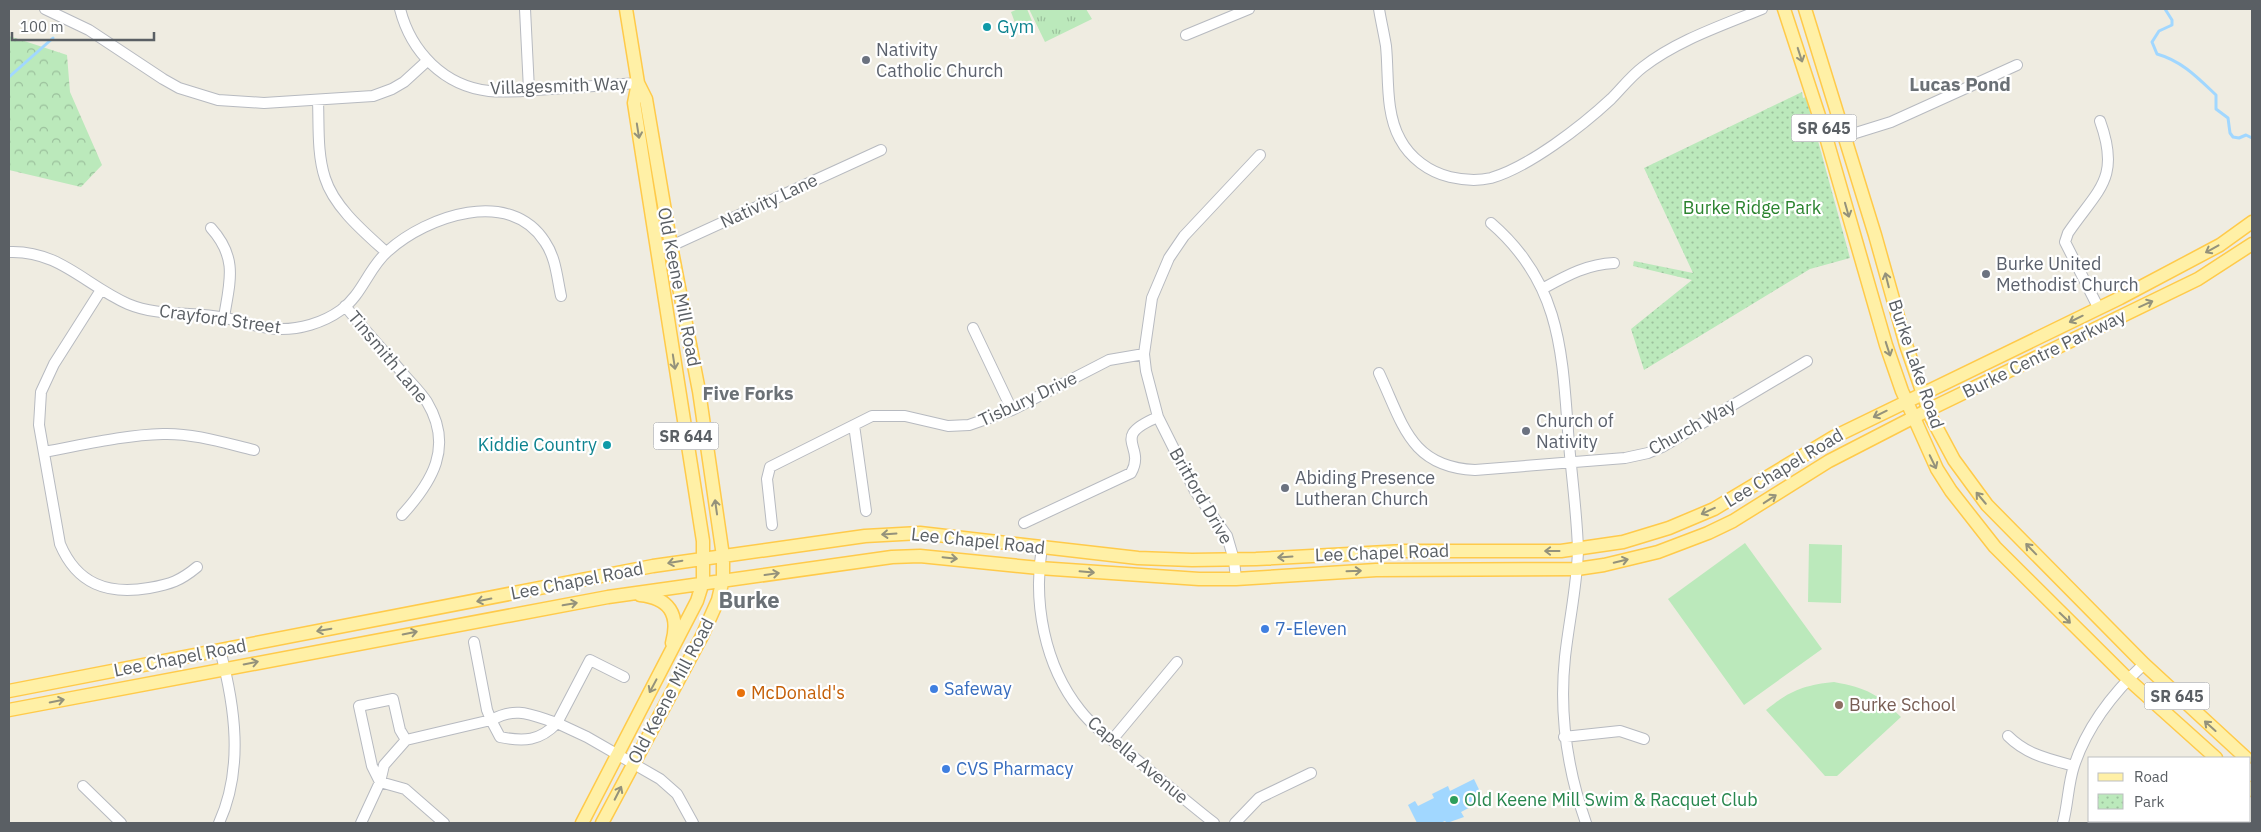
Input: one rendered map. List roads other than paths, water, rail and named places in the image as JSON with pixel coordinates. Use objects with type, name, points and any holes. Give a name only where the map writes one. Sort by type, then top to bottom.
[{"type":"main road","name":"Old Keene Mill Road","points":[[602,823],[702,636],[718,600],[723,579],[723,556],[699,391],[671,246],[646,99],[638,83],[626,9]]},
{"type":"main road","name":"Burke Lake Road","points":[[1784,9],[1826,137],[1886,345],[1906,401],[1936,469],[1971,518],[2043,596],[2128,679],[2215,757]]},
{"type":"main road","name":"Burke Lake Road","points":[[1805,9],[1878,242],[1903,336],[1924,393],[1928,410],[1954,460],[1979,496],[2144,664],[2245,757]]},
{"type":"main road","name":"Old Keene Mill Road","points":[[582,823],[697,601],[703,582],[704,541],[634,103],[638,83]]},
{"type":"main road","name":"Burke Centre Parkway","points":[[1924,393],[2195,259],[2220,245],[2252,222]]},
{"type":"main road","name":"Burke Centre Parkway","points":[[1914,418],[2198,279],[2252,244]]},
{"type":"main road","name":"Lee Chapel Road","points":[[9,691],[704,557],[866,536],[904,533],[950,536],[1138,558],[1234,560],[1405,550],[1578,550],[1623,542],[1655,533],[1707,512],[1734,498],[1834,437],[1924,393]]},
{"type":"main road","name":"Lee Chapel Road","points":[[9,710],[626,594],[723,579],[901,556],[941,557],[1039,568],[1173,578],[1236,579],[1376,570],[1578,569],[1634,559],[1708,533],[1761,505],[1829,461],[1914,418]]},
{"type":"main road","points":[[626,594],[660,600],[673,613],[675,632],[666,662]]},
{"type":"street","points":[[45,9],[89,30],[163,79],[194,94],[218,100],[243,103],[362,98],[381,94],[404,82],[427,61]]},
{"type":"street","name":"Villagesmith Way","points":[[400,9],[410,37],[427,61],[454,80],[474,88],[502,92],[638,83]]},
{"type":"street","points":[[525,9],[529,90]]},
{"type":"street","points":[[1186,35],[1249,9]]},
{"type":"street","points":[[1379,9],[1386,45],[1392,113],[1400,139],[1415,159],[1438,174],[1464,180],[1491,178],[1531,159],[1571,133],[1642,68],[1665,52],[1762,9]]},
{"type":"street","points":[[1846,136],[1891,122],[2017,65]]},
{"type":"street","points":[[318,101],[322,165],[329,188],[341,207],[386,252]]},
{"type":"street","points":[[2098,308],[2065,242],[2072,227],[2103,184],[2109,167],[2105,134],[2100,121]]},
{"type":"street","name":"Nativity Lane","points":[[657,250],[671,246],[881,150]]},
{"type":"street","name":"Britford Drive","points":[[1236,579],[1234,560],[1227,536],[1191,484],[1158,417],[1146,371],[1144,354],[1152,298],[1169,258],[1184,236],[1260,155]]},
{"type":"street","name":"Crayford Street","points":[[9,252],[46,256],[60,262],[101,290],[128,304],[149,310],[224,317],[264,327],[291,329],[321,321],[345,306],[386,252],[419,229],[441,220],[484,211],[506,213],[528,223],[545,241],[554,261],[561,296]]},
{"type":"street","points":[[1490,223],[1523,256],[1542,289],[1552,311],[1561,350],[1578,550],[1578,569],[1563,679],[1564,737],[1571,776],[1586,823]]},
{"type":"street","points":[[211,228],[222,240],[230,260],[230,283],[224,317]]},
{"type":"street","points":[[1542,289],[1580,269],[1598,264],[1614,263]]},
{"type":"street","points":[[101,290],[45,380],[38,409],[60,544],[68,559],[86,579],[108,589],[133,591],[178,582],[197,567]]},
{"type":"street","name":"Tinsmith Lane","points":[[345,306],[422,396],[436,424],[439,448],[434,472],[425,489],[402,515]]},
{"type":"street","points":[[973,328],[1012,410]]},
{"type":"street","name":"Tisbury Drive","points":[[772,525],[767,479],[770,467],[872,416],[905,416],[948,426],[969,425],[1012,410],[1110,360],[1144,354]]},
{"type":"street","name":"Church Way","points":[[1379,373],[1410,438],[1427,457],[1456,469],[1475,470],[1632,457],[1662,447],[1807,361]]},
{"type":"street","points":[[1024,523],[1131,473],[1136,458],[1131,444],[1135,429],[1141,424],[1158,417]]},
{"type":"street","points":[[854,425],[866,511]]},
{"type":"street","points":[[44,452],[135,436],[163,434],[192,436],[254,450]]},
{"type":"street","name":"Capella Avenue","points":[[1042,547],[1039,568],[1039,595],[1043,625],[1054,665],[1065,688],[1079,709],[1094,725],[1214,823]]},
{"type":"street","points":[[474,642],[487,710],[500,737],[536,739],[546,734],[557,723],[590,660],[624,677]]},
{"type":"street","points":[[220,650],[225,668],[235,739],[235,765],[229,796],[220,823]]},
{"type":"street","points":[[1112,740],[1178,662]]},
{"type":"street","points":[[2063,823],[2074,766],[2089,732],[2106,704],[2144,664]]},
{"type":"street","points":[[406,740],[400,730],[393,699],[359,706],[372,766],[380,782],[404,789],[444,823]]},
{"type":"street","points":[[361,823],[380,782],[384,765],[406,740],[491,720],[505,712],[518,712],[557,723],[633,764],[671,788],[694,823]]},
{"type":"street","points":[[1564,737],[1620,731],[1644,739]]},
{"type":"street","points":[[2008,736],[2018,746],[2032,754],[2074,766]]},
{"type":"street","points":[[1235,823],[1260,798],[1311,773]]},
{"type":"street","points":[[83,786],[121,823]]},
{"type":"water","points":[[1474,779],[1484,800],[1461,812],[1464,817],[1447,823],[1445,821],[1440,823],[1417,823],[1408,805],[1415,801],[1418,806],[1434,798],[1432,794],[1448,786],[1450,791]]},
{"type":"waterway","points":[[2165,9],[2172,20],[2172,25],[2159,31],[2152,42],[2157,54],[2182,66],[2216,95],[2216,109],[2228,118],[2230,133],[2233,137],[2239,138],[2246,135],[2252,138]]},
{"type":"waterway","points":[[9,77],[53,38]]},
{"type":"place","name":"Gym","points":[[987,27]]},
{"type":"place","name":"Nativity Catholic Church","points":[[866,60]]},
{"type":"place","name":"Burke United Methodist Church","points":[[1986,274]]},
{"type":"place","name":"Church of Nativity","points":[[1526,431]]},
{"type":"place","name":"Kiddie Country","points":[[607,445]]},
{"type":"place","name":"Abiding Presence Lutheran Church","points":[[1285,488]]},
{"type":"place","name":"7-Eleven","points":[[1265,629]]},
{"type":"place","name":"Safeway","points":[[934,689]]},
{"type":"place","name":"McDonald's","points":[[741,693]]},
{"type":"place","name":"Burke School","points":[[1839,705]]},
{"type":"place","name":"CVS Pharmacy","points":[[946,769]]},
{"type":"place","name":"Old Keene Mill Swim & Racquet Club","points":[[1454,800]]},
{"type":"district","name":"Lucas Pond","points":[[1960,84]]},
{"type":"district","name":"Five Forks","points":[[748,393]]},
{"type":"district","name":"Burke","points":[[749,600]]},
{"type":"park label","name":"Burke Ridge Park","points":[[1752,208]]}]
